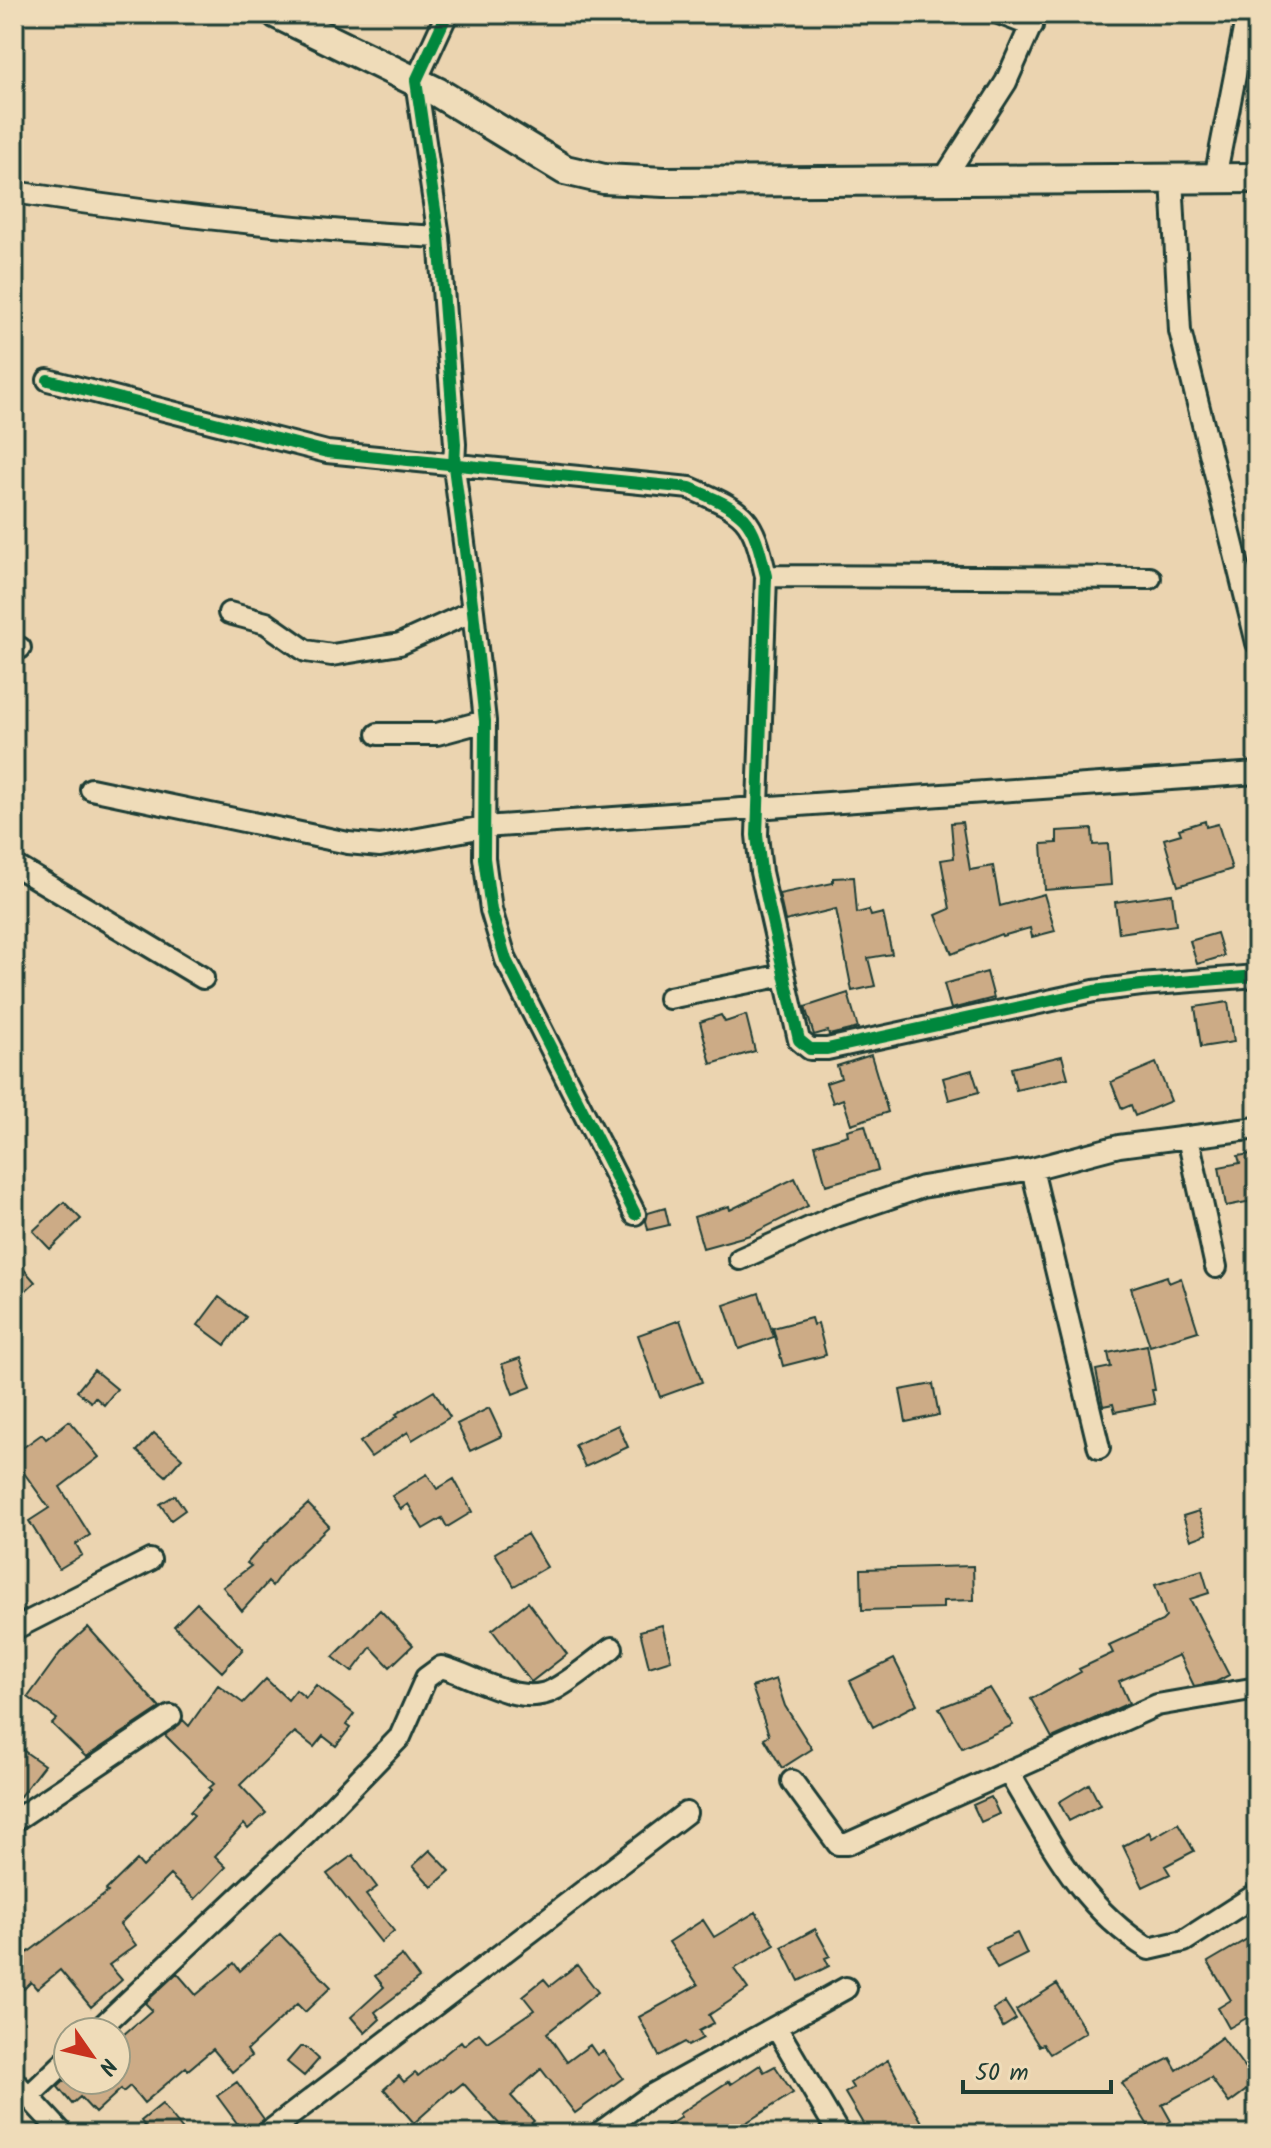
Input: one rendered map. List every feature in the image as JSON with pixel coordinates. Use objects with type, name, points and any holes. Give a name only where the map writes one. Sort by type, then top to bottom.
[{"type":"street","points":[[277,14],[416,81],[565,170],[604,179],[664,182],[1257,178]]},
{"type":"street","points":[[447,14],[416,81],[439,237],[455,444],[454,467],[485,721],[484,858],[491,910],[506,960],[635,1214]]},
{"type":"street","points":[[943,180],[1006,82],[1034,20],[1001,14]]},
{"type":"street","points":[[1215,178],[1247,14]]},
{"type":"street","points":[[1172,178],[1180,331],[1257,643]]},
{"type":"street","points":[[14,192],[117,208],[343,232],[439,237]]},
{"type":"street","points":[[48,380],[327,452],[690,488],[737,509],[757,537],[766,576],[757,835],[761,872],[799,1040],[810,1049],[827,1049],[1094,991],[1257,976]]},
{"type":"street","points":[[766,576],[1150,578]]},
{"type":"street","points":[[229,613],[266,623],[306,651],[332,655],[400,644],[473,611]]},
{"type":"street","points":[[378,734],[437,734],[485,721]]},
{"type":"street","points":[[91,789],[348,843],[380,846],[484,827],[1257,773]]},
{"type":"street","points":[[14,865],[203,978]]},
{"type":"street","points":[[669,998],[784,975]]},
{"type":"street","points":[[740,1259],[836,1216],[922,1187],[1032,1169],[1119,1146],[1257,1128]]},
{"type":"street","points":[[1188,1138],[1216,1267]]},
{"type":"street","points":[[1032,1169],[1099,1448]]},
{"type":"street","points":[[14,1629],[150,1560]]},
{"type":"street","points":[[113,2016],[306,1834],[400,1737],[426,1678],[441,1667],[460,1671],[522,1695],[552,1691],[612,1648]]},
{"type":"street","points":[[792,1781],[838,1844],[847,1844],[1157,1705],[1257,1688]]},
{"type":"street","points":[[14,1821],[171,1716]]},
{"type":"street","points":[[1009,1773],[1064,1865],[1094,1906],[1122,1933],[1149,1949],[1184,1941],[1257,1894]]},
{"type":"street","points":[[266,2134],[686,1813]]},
{"type":"street","points":[[598,2134],[650,2096],[846,1988]]},
{"type":"street","points":[[776,2027],[839,2134]]},
{"type":"street","points":[[29,2096],[52,2074]]},
{"type":"street","points":[[14,2081],[63,2134]]},
{"type":"lane","points":[[14,2112],[29,2096]]},
{"type":"building","points":[[1205,821],[1206,827],[1218,824],[1232,869],[1178,886],[1164,839],[1181,834],[1179,829]]},
{"type":"building","points":[[962,822],[970,870],[993,866],[1000,906],[1044,894],[1055,931],[1032,937],[1030,928],[1001,934],[952,954],[936,915],[950,909],[941,860],[954,858],[951,823]]},
{"type":"building","points":[[1092,829],[1093,845],[1108,844],[1111,885],[1045,890],[1042,844],[1057,843],[1057,831]]},
{"type":"building","points":[[854,877],[857,913],[869,910],[871,916],[883,913],[892,954],[868,958],[875,986],[852,991],[836,909],[785,921],[779,894],[833,883],[833,878]]},
{"type":"building","points":[[1172,894],[1176,925],[1119,933],[1115,902]]},
{"type":"building","points":[[1217,933],[1224,956],[1197,964],[1190,941]]},
{"type":"building","points":[[987,972],[994,998],[951,1009],[944,984]]},
{"type":"building","points":[[848,993],[858,1028],[814,1035],[805,1007]]},
{"type":"building","points":[[1228,1002],[1234,1042],[1201,1047],[1195,1007]]},
{"type":"building","points":[[721,1015],[725,1022],[746,1015],[755,1051],[711,1064],[700,1022]]},
{"type":"building","points":[[871,1055],[888,1112],[851,1124],[843,1099],[833,1103],[826,1083],[841,1078],[837,1066]]},
{"type":"building","points":[[1062,1056],[1068,1078],[1016,1090],[1011,1068]]},
{"type":"building","points":[[1156,1063],[1171,1101],[1135,1116],[1131,1105],[1122,1109],[1111,1082]]},
{"type":"building","points":[[972,1070],[979,1092],[949,1100],[943,1078]]},
{"type":"building","points":[[865,1125],[878,1170],[826,1185],[815,1145],[848,1135],[847,1130]]},
{"type":"building","points":[[1257,1153],[1257,1200],[1226,1206],[1219,1167],[1240,1163],[1238,1156]]},
{"type":"building","points":[[795,1178],[808,1206],[750,1235],[703,1248],[694,1217],[729,1206],[730,1210]]},
{"type":"building","points":[[64,1202],[81,1219],[50,1249],[33,1231]]},
{"type":"building","points":[[665,1208],[669,1225],[648,1230],[648,1213]]},
{"type":"building","points":[[14,1258],[35,1282],[21,1295],[14,1287]]},
{"type":"building","points":[[1167,1276],[1169,1283],[1181,1278],[1198,1331],[1150,1346],[1131,1288]]},
{"type":"building","points":[[759,1293],[774,1337],[739,1349],[724,1305]]},
{"type":"building","points":[[219,1297],[246,1317],[225,1345],[198,1325]]},
{"type":"building","points":[[811,1318],[813,1325],[818,1323],[826,1355],[783,1366],[773,1328]]},
{"type":"building","points":[[680,1320],[702,1382],[660,1397],[638,1335]]},
{"type":"building","points":[[1147,1345],[1155,1404],[1115,1412],[1113,1404],[1103,1406],[1096,1370],[1111,1367],[1108,1353]]},
{"type":"building","points":[[520,1358],[531,1387],[513,1394],[502,1364]]},
{"type":"building","points":[[94,1370],[117,1389],[104,1405],[95,1397],[91,1402],[77,1391]]},
{"type":"building","points":[[933,1384],[939,1415],[906,1422],[900,1390]]},
{"type":"building","points":[[434,1391],[450,1417],[412,1440],[408,1432],[371,1457],[360,1442],[398,1416],[396,1414]]},
{"type":"building","points":[[489,1408],[502,1436],[470,1451],[457,1424]]},
{"type":"building","points":[[69,1421],[99,1457],[60,1487],[90,1535],[76,1544],[82,1555],[59,1569],[29,1521],[49,1508],[14,1459],[14,1454],[42,1434],[46,1439]]},
{"type":"building","points":[[618,1425],[628,1447],[585,1467],[575,1445]]},
{"type":"building","points":[[154,1433],[182,1458],[166,1476],[137,1451]]},
{"type":"building","points":[[427,1474],[437,1489],[454,1479],[472,1512],[447,1527],[442,1518],[423,1529],[408,1504],[401,1509],[392,1496]]},
{"type":"building","points":[[175,1495],[185,1510],[171,1520],[160,1504]]},
{"type":"building","points":[[308,1504],[329,1526],[286,1567],[272,1586],[268,1582],[242,1611],[223,1587],[251,1566],[247,1563],[262,1546]]},
{"type":"building","points":[[1199,1511],[1207,1534],[1191,1540],[1183,1516]]},
{"type":"building","points":[[527,1534],[547,1567],[514,1586],[495,1553]]},
{"type":"building","points":[[973,1566],[974,1600],[943,1601],[943,1608],[862,1610],[861,1569]]},
{"type":"building","points":[[1202,1570],[1209,1593],[1190,1599],[1229,1675],[1216,1682],[1194,1686],[1179,1655],[1119,1681],[1129,1703],[1052,1738],[1031,1699],[1081,1672],[1079,1669],[1113,1653],[1109,1645],[1162,1621],[1166,1617],[1155,1585]]},
{"type":"building","points":[[528,1602],[567,1654],[531,1682],[492,1630]]},
{"type":"building","points":[[197,1603],[243,1649],[222,1672],[174,1626]]},
{"type":"building","points":[[380,1610],[413,1645],[390,1667],[371,1647],[352,1672],[333,1657]]},
{"type":"building","points":[[662,1625],[671,1660],[649,1667],[640,1631]]},
{"type":"building","points":[[88,1627],[160,1708],[86,1757],[52,1724],[57,1719],[28,1697],[60,1653]]},
{"type":"building","points":[[894,1659],[917,1704],[873,1727],[850,1681]]},
{"type":"building","points":[[266,1679],[288,1700],[296,1690],[306,1698],[316,1685],[354,1714],[346,1725],[350,1728],[336,1746],[323,1736],[314,1747],[295,1732],[240,1785],[266,1813],[248,1829],[244,1824],[215,1856],[226,1867],[195,1899],[170,1875],[120,1924],[136,1945],[109,1965],[122,1980],[91,2007],[60,1970],[37,1989],[31,1982],[24,1989],[14,1978],[14,1963],[108,1892],[106,1890],[137,1860],[143,1867],[194,1815],[190,1812],[211,1790],[209,1788],[214,1784],[165,1735],[183,1720],[189,1726],[218,1685],[243,1703]]},
{"type":"building","points":[[776,1679],[785,1706],[812,1749],[782,1768],[764,1738],[769,1735],[752,1687]]},
{"type":"building","points":[[990,1688],[1013,1725],[962,1748],[939,1708]]},
{"type":"building","points":[[14,1744],[44,1765],[14,1804]]},
{"type":"building","points":[[1089,1784],[1100,1805],[1069,1821],[1059,1802]]},
{"type":"building","points":[[991,1797],[999,1814],[981,1822],[973,1805]]},
{"type":"building","points":[[1178,1823],[1194,1851],[1165,1866],[1170,1874],[1143,1887],[1123,1846],[1149,1832],[1152,1838]]},
{"type":"building","points":[[430,1850],[450,1871],[432,1887],[413,1866]]},
{"type":"building","points":[[353,1855],[377,1887],[366,1895],[394,1931],[381,1942],[327,1874]]},
{"type":"building","points":[[756,1912],[775,1945],[734,1969],[748,1989],[709,2015],[714,2023],[699,2031],[703,2038],[688,2046],[685,2042],[659,2056],[639,2017],[698,1985],[669,1942],[703,1920],[714,1937]]},
{"type":"building","points":[[815,1929],[830,1956],[825,1958],[829,1966],[799,1981],[782,1947]]},
{"type":"building","points":[[1017,1933],[1027,1954],[997,1969],[986,1947]]},
{"type":"building","points":[[280,1934],[331,1987],[305,2012],[297,2004],[247,2050],[251,2056],[232,2072],[213,2049],[188,2070],[186,2067],[144,2103],[132,2088],[132,2027],[152,2010],[145,2003],[177,1973],[196,1995],[234,1963],[240,1971]]},
{"type":"building","points":[[1249,1938],[1257,1953],[1257,2012],[1229,2028],[1218,2008],[1231,2000],[1208,1962]]},
{"type":"building","points":[[402,1955],[419,1978],[375,2012],[380,2019],[365,2033],[351,2017],[384,1987],[375,1976]]},
{"type":"building","points":[[577,1965],[598,1992],[547,2033],[567,2062],[590,2045],[597,2055],[603,2051],[623,2078],[575,2113],[541,2069],[511,2096],[534,2121],[519,2134],[508,2134],[463,2083],[414,2123],[384,2089],[399,2076],[404,2082],[415,2073],[418,2076],[461,2041],[464,2045],[479,2033],[487,2042],[534,2010],[523,1996],[544,1979],[550,1986]]},
{"type":"building","points":[[1057,1984],[1086,2032],[1050,2054],[1043,2044],[1039,2046],[1016,2010]]},
{"type":"building","points":[[1005,2002],[1016,2019],[1003,2027],[993,2009]]},
{"type":"building","points":[[1222,2037],[1256,2083],[1229,2103],[1211,2078],[1162,2105],[1171,2121],[1152,2132],[1122,2083],[1170,2058],[1177,2070]]},
{"type":"building","points":[[300,2047],[306,2047],[319,2059],[304,2076],[287,2062]]},
{"type":"building","points":[[888,2060],[929,2134],[869,2134],[845,2093],[853,2088],[850,2083]]},
{"type":"building","points":[[760,2065],[764,2072],[775,2066],[793,2093],[728,2134],[655,2134],[729,2081],[731,2084]]},
{"type":"building","points":[[237,2082],[264,2119],[254,2128],[253,2134],[245,2134],[217,2096]]},
{"type":"building","points":[[65,2096],[113,2096],[95,2113],[80,2097],[72,2104]]},
{"type":"building","points":[[162,2104],[186,2134],[151,2134],[141,2121]]},
{"type":"cycle path","points":[[447,14],[416,81],[439,237],[455,444],[454,467],[485,721],[484,858],[491,910],[506,960],[635,1214]]},
{"type":"cycle path","points":[[48,380],[327,452],[690,488],[724,504],[744,518],[756,540],[766,576],[757,835],[761,872],[799,1040],[810,1049],[827,1049],[1094,991],[1257,976]]}]
